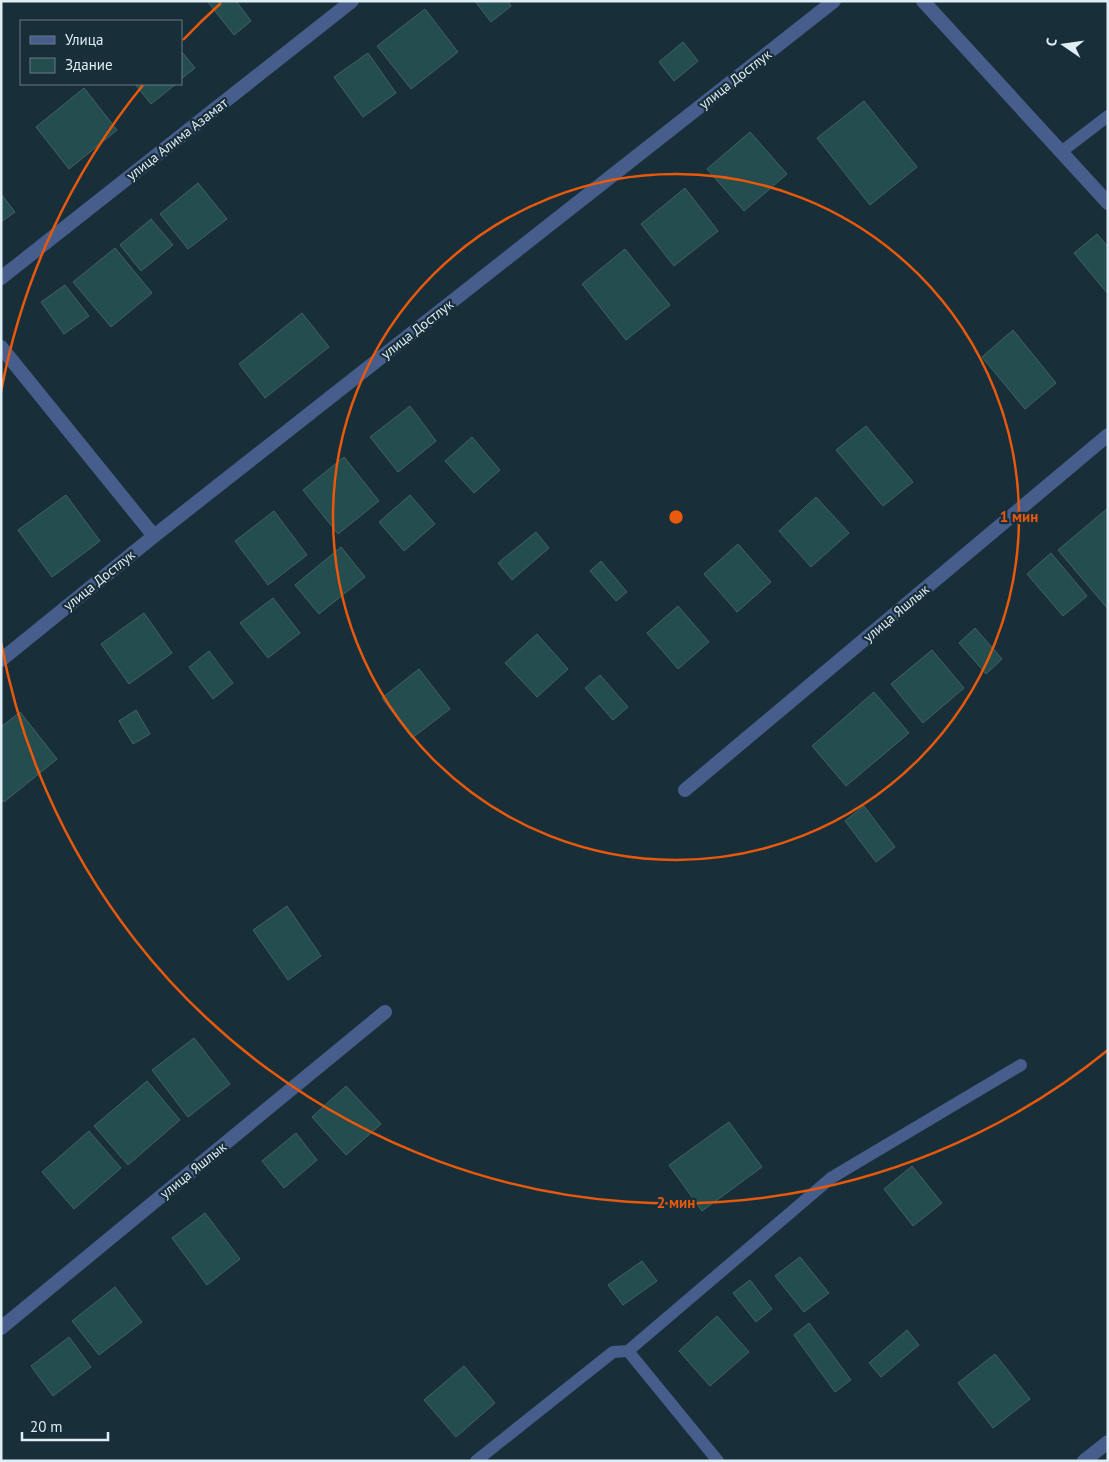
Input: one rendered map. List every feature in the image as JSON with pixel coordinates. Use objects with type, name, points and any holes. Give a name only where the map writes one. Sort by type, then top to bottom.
[{"type":"street","name":"улица Алима Азамат","points":[[1,278],[352,1]]},
{"type":"street","name":"улица Достлук","points":[[1,660],[154,536],[834,1]]},
{"type":"street","points":[[923,1],[1108,203]]},
{"type":"street","points":[[1,347],[154,536]]},
{"type":"street","name":"улица Яшлык","points":[[684,790],[1108,435]]},
{"type":"street","name":"улица Яшлык","points":[[1,1328],[385,1012]]},
{"type":"street","points":[[1084,1461],[1108,1442]]},
{"type":"lane","points":[[1061,152],[1108,116]]},
{"type":"lane","points":[[476,1461],[612,1352],[628,1351],[831,1178],[1021,1066]]},
{"type":"lane","points":[[628,1351],[718,1461]]},
{"type":"building","points":[[207,1],[236,1],[251,21],[234,35]]},
{"type":"building","points":[[475,1],[508,1],[511,6],[491,22]]},
{"type":"building","points":[[425,9],[458,52],[411,89],[377,46]]},
{"type":"building","points":[[683,42],[698,61],[674,81],[659,62]]},
{"type":"building","points":[[182,52],[195,68],[182,78]]},
{"type":"building","points":[[368,53],[396,93],[363,117],[334,77]]},
{"type":"building","points":[[136,85],[175,85],[151,104]]},
{"type":"building","points":[[84,88],[117,130],[69,169],[36,127]]},
{"type":"building","points":[[864,101],[917,167],[870,205],[817,138]]},
{"type":"building","points":[[750,132],[787,174],[744,211],[707,169]]},
{"type":"building","points":[[198,183],[227,219],[188,249],[160,214]]},
{"type":"building","points":[[685,188],[718,231],[674,266],[641,224]]},
{"type":"building","points":[[1,194],[15,212],[1,222]]},
{"type":"building","points":[[151,219],[173,245],[141,271],[120,245]]},
{"type":"building","points":[[1097,234],[1108,247],[1108,294],[1074,253]]},
{"type":"building","points":[[115,248],[152,293],[111,327],[73,282]]},
{"type":"building","points":[[625,249],[670,305],[626,340],[582,284]]},
{"type":"building","points":[[65,285],[89,316],[64,334],[41,302]]},
{"type":"building","points":[[302,313],[329,347],[265,398],[239,364]]},
{"type":"building","points":[[1013,330],[1056,383],[1025,409],[982,357]]},
{"type":"building","points":[[410,406],[436,441],[398,472],[370,437]]},
{"type":"building","points":[[866,426],[913,482],[883,506],[836,450]]},
{"type":"building","points":[[472,437],[500,470],[474,493],[445,461]]},
{"type":"building","points":[[344,457],[379,501],[338,534],[303,490]]},
{"type":"building","points":[[66,495],[100,541],[52,577],[18,530]]},
{"type":"building","points":[[410,495],[435,524],[404,551],[379,522]]},
{"type":"building","points":[[816,497],[849,533],[811,567],[779,531]]},
{"type":"building","points":[[1108,508],[1108,609],[1058,550]]},
{"type":"building","points":[[274,511],[307,555],[268,585],[235,541]]},
{"type":"building","points":[[536,532],[549,548],[512,580],[498,563]]},
{"type":"building","points":[[738,544],[771,582],[737,612],[704,574]]},
{"type":"building","points":[[341,547],[365,577],[319,614],[295,585]]},
{"type":"building","points":[[1051,553],[1087,596],[1063,616],[1027,574]]},
{"type":"building","points":[[601,561],[627,592],[616,601],[590,571]]},
{"type":"building","points":[[273,598],[300,633],[268,658],[240,623]]},
{"type":"building","points":[[678,606],[709,642],[678,669],[647,633]]},
{"type":"building","points":[[144,613],[172,653],[129,684],[101,644]]},
{"type":"building","points":[[975,628],[1002,659],[986,674],[959,643]]},
{"type":"building","points":[[537,634],[568,669],[537,697],[505,663]]},
{"type":"building","points":[[932,650],[964,688],[923,723],[891,684]]},
{"type":"building","points":[[209,651],[233,683],[213,699],[189,667]]},
{"type":"building","points":[[419,669],[450,709],[412,738],[382,698]]},
{"type":"building","points":[[600,675],[628,707],[613,720],[585,688]]},
{"type":"building","points":[[874,692],[909,733],[846,786],[812,746]]},
{"type":"building","points":[[136,710],[150,734],[133,744],[119,721]]},
{"type":"building","points":[[20,712],[57,759],[4,802],[1,799],[1,727]]},
{"type":"building","points":[[864,806],[895,847],[876,862],[845,821]]},
{"type":"building","points":[[287,906],[321,956],[288,980],[253,930]]},
{"type":"building","points":[[194,1038],[230,1084],[188,1117],[152,1070]]},
{"type":"building","points":[[147,1081],[180,1120],[128,1165],[94,1126]]},
{"type":"building","points":[[346,1086],[381,1124],[346,1155],[312,1117]]},
{"type":"building","points":[[729,1122],[762,1167],[702,1211],[669,1165]]},
{"type":"building","points":[[89,1131],[121,1168],[74,1209],[42,1172]]},
{"type":"building","points":[[296,1133],[317,1160],[284,1188],[262,1161]]},
{"type":"building","points":[[912,1166],[942,1203],[913,1226],[884,1189]]},
{"type":"building","points":[[205,1213],[240,1259],[207,1285],[172,1238]]},
{"type":"building","points":[[800,1257],[829,1293],[804,1312],[775,1276]]},
{"type":"building","points":[[642,1261],[657,1281],[623,1305],[608,1285]]},
{"type":"building","points":[[750,1280],[772,1309],[756,1322],[733,1293]]},
{"type":"building","points":[[115,1287],[142,1322],[99,1355],[72,1321]]},
{"type":"building","points":[[717,1316],[749,1352],[710,1386],[679,1351]]},
{"type":"building","points":[[809,1323],[851,1380],[835,1392],[794,1335]]},
{"type":"building","points":[[907,1330],[919,1345],[881,1377],[869,1363]]},
{"type":"building","points":[[69,1337],[91,1367],[53,1396],[31,1366]]},
{"type":"building","points":[[995,1354],[1030,1399],[993,1428],[958,1383]]},
{"type":"building","points":[[464,1366],[495,1403],[456,1437],[424,1400]]}]
